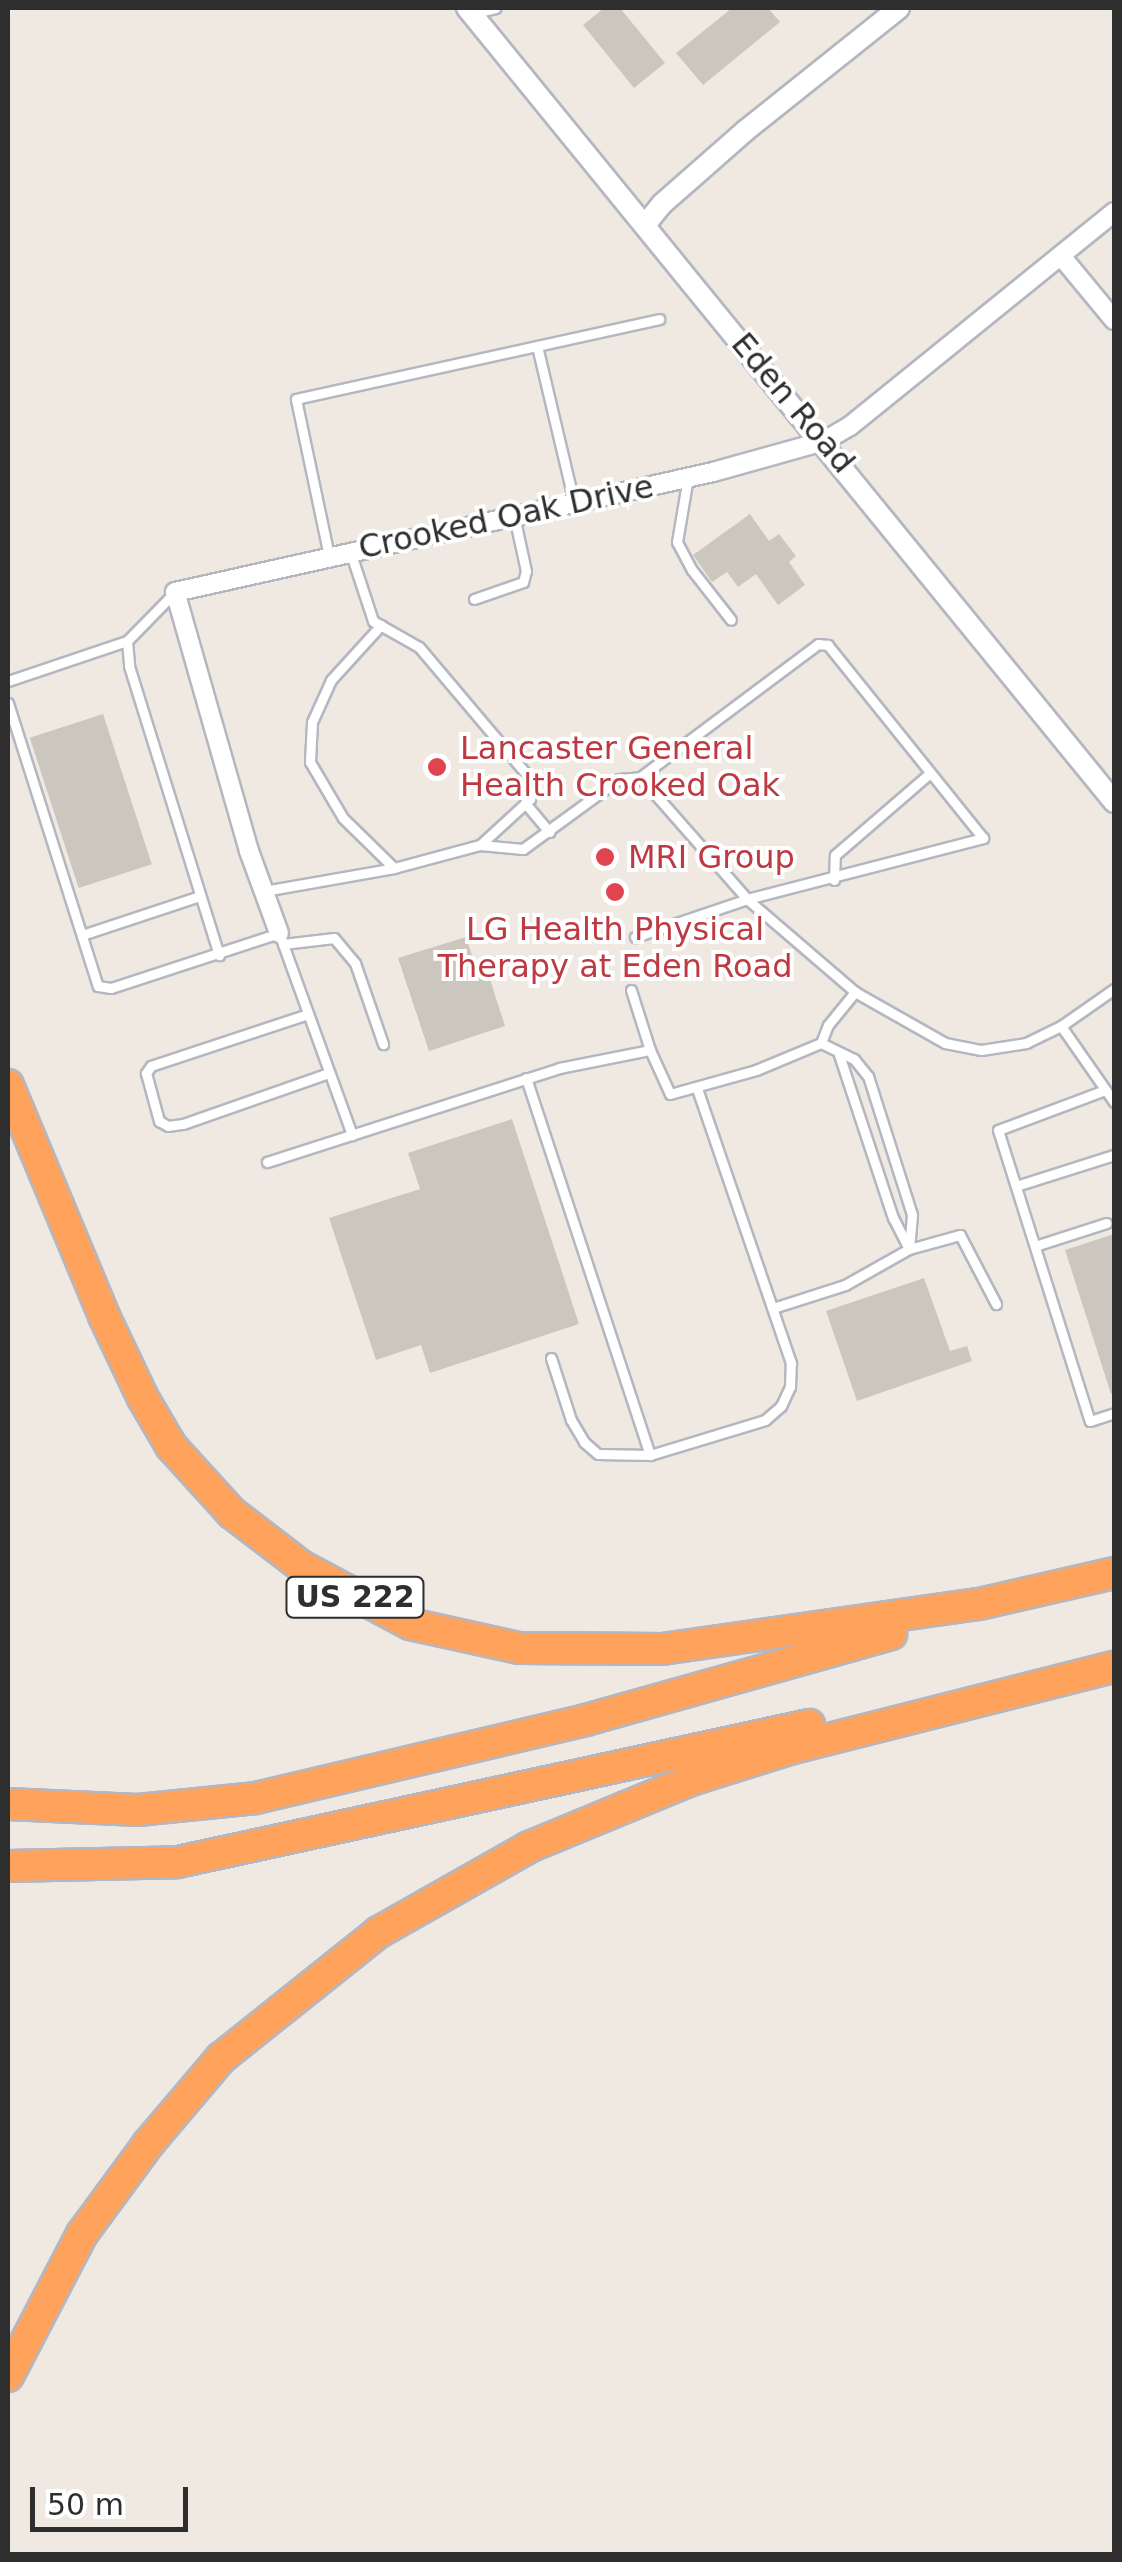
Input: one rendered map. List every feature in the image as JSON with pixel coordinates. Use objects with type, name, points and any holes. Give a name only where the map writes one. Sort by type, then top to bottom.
[{"type":"highway","name":"US 222","points":[[8,1085],[104,1316],[172,1446],[232,1513],[301,1566],[410,1624],[520,1648],[618,1652],[751,1639],[979,1604],[1114,1573]]},
{"type":"highway","points":[[8,1804],[76,1811],[138,1810],[256,1798],[450,1754],[886,1636],[979,1604]]},
{"type":"highway","points":[[8,1866],[178,1862],[247,1850],[1114,1656]]},
{"type":"highway","points":[[8,2376],[82,2234],[148,2144],[221,2058],[380,1932],[529,1847],[691,1780],[793,1748],[1114,1667]]},
{"type":"street","points":[[644,225],[662,204],[745,131],[899,8]]},
{"type":"street","name":"Eden Road","points":[[470,9],[824,440],[1114,802]]},
{"type":"street","name":"Crooked Oak Drive","points":[[175,592],[688,477],[824,440],[850,426],[1114,212]]},
{"type":"street","points":[[1061,256],[1114,320]]},
{"type":"street","points":[[175,592],[281,939]]},
{"type":"lane","points":[[470,9],[495,8]]},
{"type":"lane","points":[[329,556],[296,398],[659,319]]},
{"type":"lane","points":[[537,346],[574,502]]},
{"type":"lane","points":[[688,477],[677,542],[692,570],[731,620]]},
{"type":"lane","points":[[474,599],[523,582],[526,571],[514,516]]},
{"type":"lane","points":[[350,551],[373,620],[419,647],[529,777],[530,799],[480,845]]},
{"type":"lane","points":[[8,681],[128,642],[175,592]]},
{"type":"lane","points":[[381,626],[330,680],[312,722],[310,762],[343,818],[394,868]]},
{"type":"lane","points":[[128,642],[128,666],[219,955]]},
{"type":"lane","points":[[264,890],[394,868],[480,845],[523,849],[619,779],[640,777],[818,644],[828,645],[983,838],[834,880],[746,899],[635,937]]},
{"type":"lane","points":[[8,704],[98,986],[111,988],[281,939],[334,938],[355,963],[383,1044]]},
{"type":"lane","points":[[834,880],[835,855],[930,773]]},
{"type":"lane","points":[[640,777],[746,899],[855,992],[945,1043],[981,1050],[1026,1043],[1062,1026],[1114,988]]},
{"type":"lane","points":[[525,804],[548,832]]},
{"type":"lane","points":[[82,935],[200,896]]},
{"type":"lane","points":[[281,939],[352,1135]]},
{"type":"lane","points":[[631,990],[650,1050],[670,1094],[821,1043],[828,1026],[855,992]]},
{"type":"lane","points":[[308,1014],[150,1066],[146,1073],[159,1120],[168,1126],[182,1124],[330,1073]]},
{"type":"lane","points":[[1062,1026],[1114,1102]]},
{"type":"lane","points":[[821,1043],[854,1060],[877,1097],[912,1215],[909,1249]]},
{"type":"lane","points":[[267,1162],[526,1078],[650,1050]]},
{"type":"lane","points":[[839,1055],[893,1218],[909,1249]]},
{"type":"lane","points":[[526,1078],[650,1454]]},
{"type":"lane","points":[[551,1358],[570,1420],[584,1442],[598,1454],[650,1454],[766,1420],[781,1406],[790,1387],[791,1363],[697,1088]]},
{"type":"lane","points":[[1105,1090],[998,1130],[1090,1420],[1114,1413]]},
{"type":"lane","points":[[1016,1186],[1114,1155]]},
{"type":"lane","points":[[1035,1246],[1106,1223]]},
{"type":"lane","points":[[773,1308],[844,1286],[909,1249],[962,1236],[996,1304]]},
{"type":"building","points":[[604,8],[620,8],[665,63],[634,88],[583,25]]},
{"type":"building","points":[[732,8],[768,8],[780,22],[703,85],[676,53]]},
{"type":"building","points":[[750,514],[769,541],[779,534],[796,556],[789,562],[805,585],[778,605],[756,574],[738,587],[727,572],[712,582],[693,555]]},
{"type":"building","points":[[103,714],[152,864],[79,888],[30,738]]},
{"type":"building","points":[[466,937],[477,970],[486,967],[505,1026],[429,1051],[398,958]]},
{"type":"building","points":[[512,1119],[579,1324],[430,1373],[421,1345],[376,1360],[329,1218],[420,1189],[408,1153]]},
{"type":"building","points":[[1114,1234],[1114,1393],[1111,1394],[1065,1250]]},
{"type":"building","points":[[924,1278],[950,1351],[967,1346],[972,1361],[857,1401],[826,1311]]},
{"type":"place","name":"Lancaster General Health Crooked Oak","points":[[437,767]]},
{"type":"place","name":"MRI Group","points":[[605,857]]},
{"type":"place","name":"LG Health Physical Therapy at Eden Road","points":[[615,892]]}]
